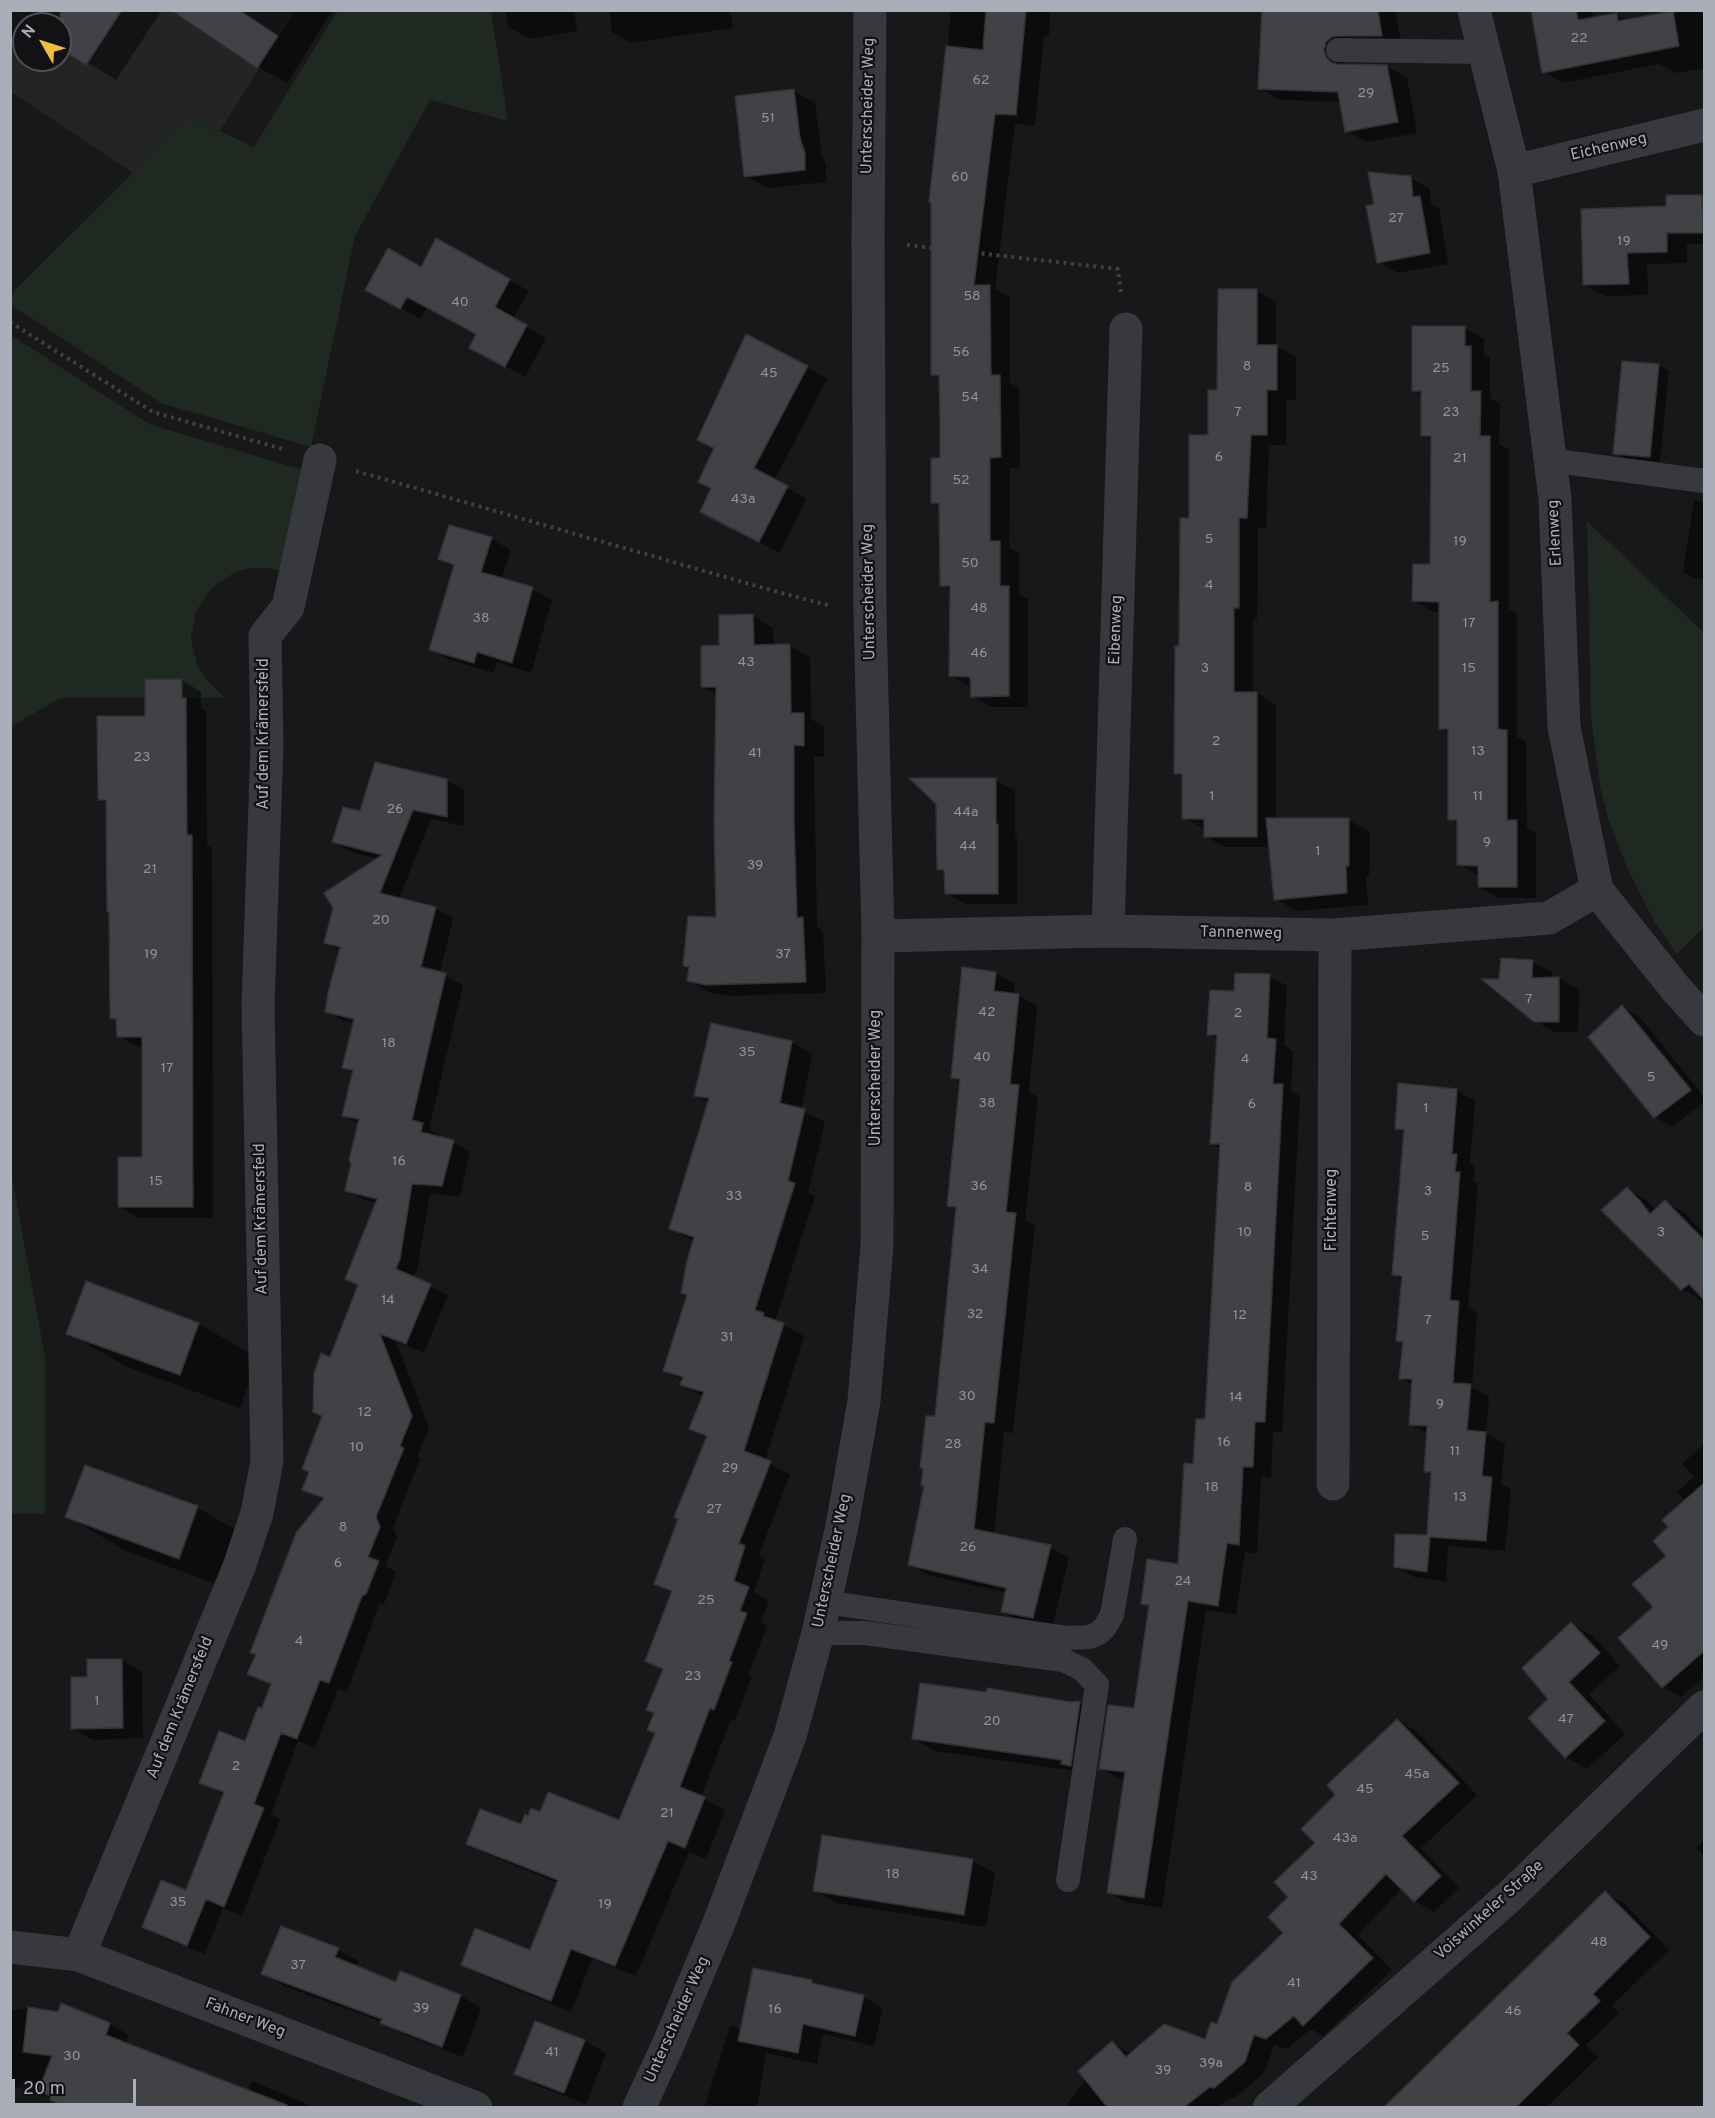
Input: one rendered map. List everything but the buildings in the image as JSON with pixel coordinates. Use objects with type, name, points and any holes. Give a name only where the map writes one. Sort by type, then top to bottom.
[{"type":"street","name":"Unterscheider Weg","points":[[639,2108],[720,1923],[790,1736],[842,1526],[864,1401],[877,1246],[878,936],[870,615],[868,240],[870,10]]},
{"type":"street","name":"Erlenweg","points":[[1474,10],[1514,171],[1555,499],[1564,727],[1597,890],[1676,989],[1704,1020]]},
{"type":"street","name":"Eichenweg","points":[[1514,171],[1704,125]]},
{"type":"street","name":"Eibenweg","points":[[1108,931],[1126,330]]},
{"type":"street","name":"Auf dem Krämersfeld","points":[[79,1955],[239,1567],[257,1513],[267,1461],[258,1004],[267,745],[265,636],[288,607],[320,460]]},
{"type":"street","name":"Tannenweg","points":[[878,936],[1108,931],[1335,936],[1549,918],[1597,890]]},
{"type":"street","name":"Fichtenweg","points":[[1333,1484],[1335,936]]},
{"type":"street","name":"Voiswinkeler Straße","points":[[1269,2108],[1510,1896],[1704,1707]]},
{"type":"street","name":"Fahner Weg","points":[[10,1947],[79,1955],[476,2108]]},
{"type":"lane","points":[[1338,50],[1484,52]]},
{"type":"lane","points":[[1549,460],[1704,481]]},
{"type":"lane","points":[[821,1617],[1068,1638],[1089,1636],[1099,1633],[1112,1615],[1125,1539]]},
{"type":"lane","points":[[821,1617],[865,1633],[1063,1660],[1082,1669],[1097,1685],[1068,1880]]},
{"type":"path","points":[[868,240],[1118,269],[1126,330]]},
{"type":"path","points":[[10,322],[153,412],[774,591],[870,615]]},
{"type":"shaded area","points":[[10,11],[295,11],[220,131],[189,117],[133,173],[11,92]]},
{"type":"shaded area","points":[[337,11],[491,11],[508,121],[430,100],[355,236],[311,447],[161,403],[11,305],[11,294],[189,117],[254,147]]},
{"type":"shaded area","points":[[11,335],[149,424],[306,471],[285,572],[268,568],[251,568],[235,572],[212,588],[196,611],[191,638],[197,665],[204,677],[225,698],[60,698],[11,727]]},
{"type":"shaded area","points":[[1587,521],[1704,633],[1704,927],[1677,954],[1655,923],[1627,868],[1608,818],[1600,786],[1591,718]]},
{"type":"shaded area","points":[[11,1172],[45,1356],[45,1514],[11,1514]]}]
